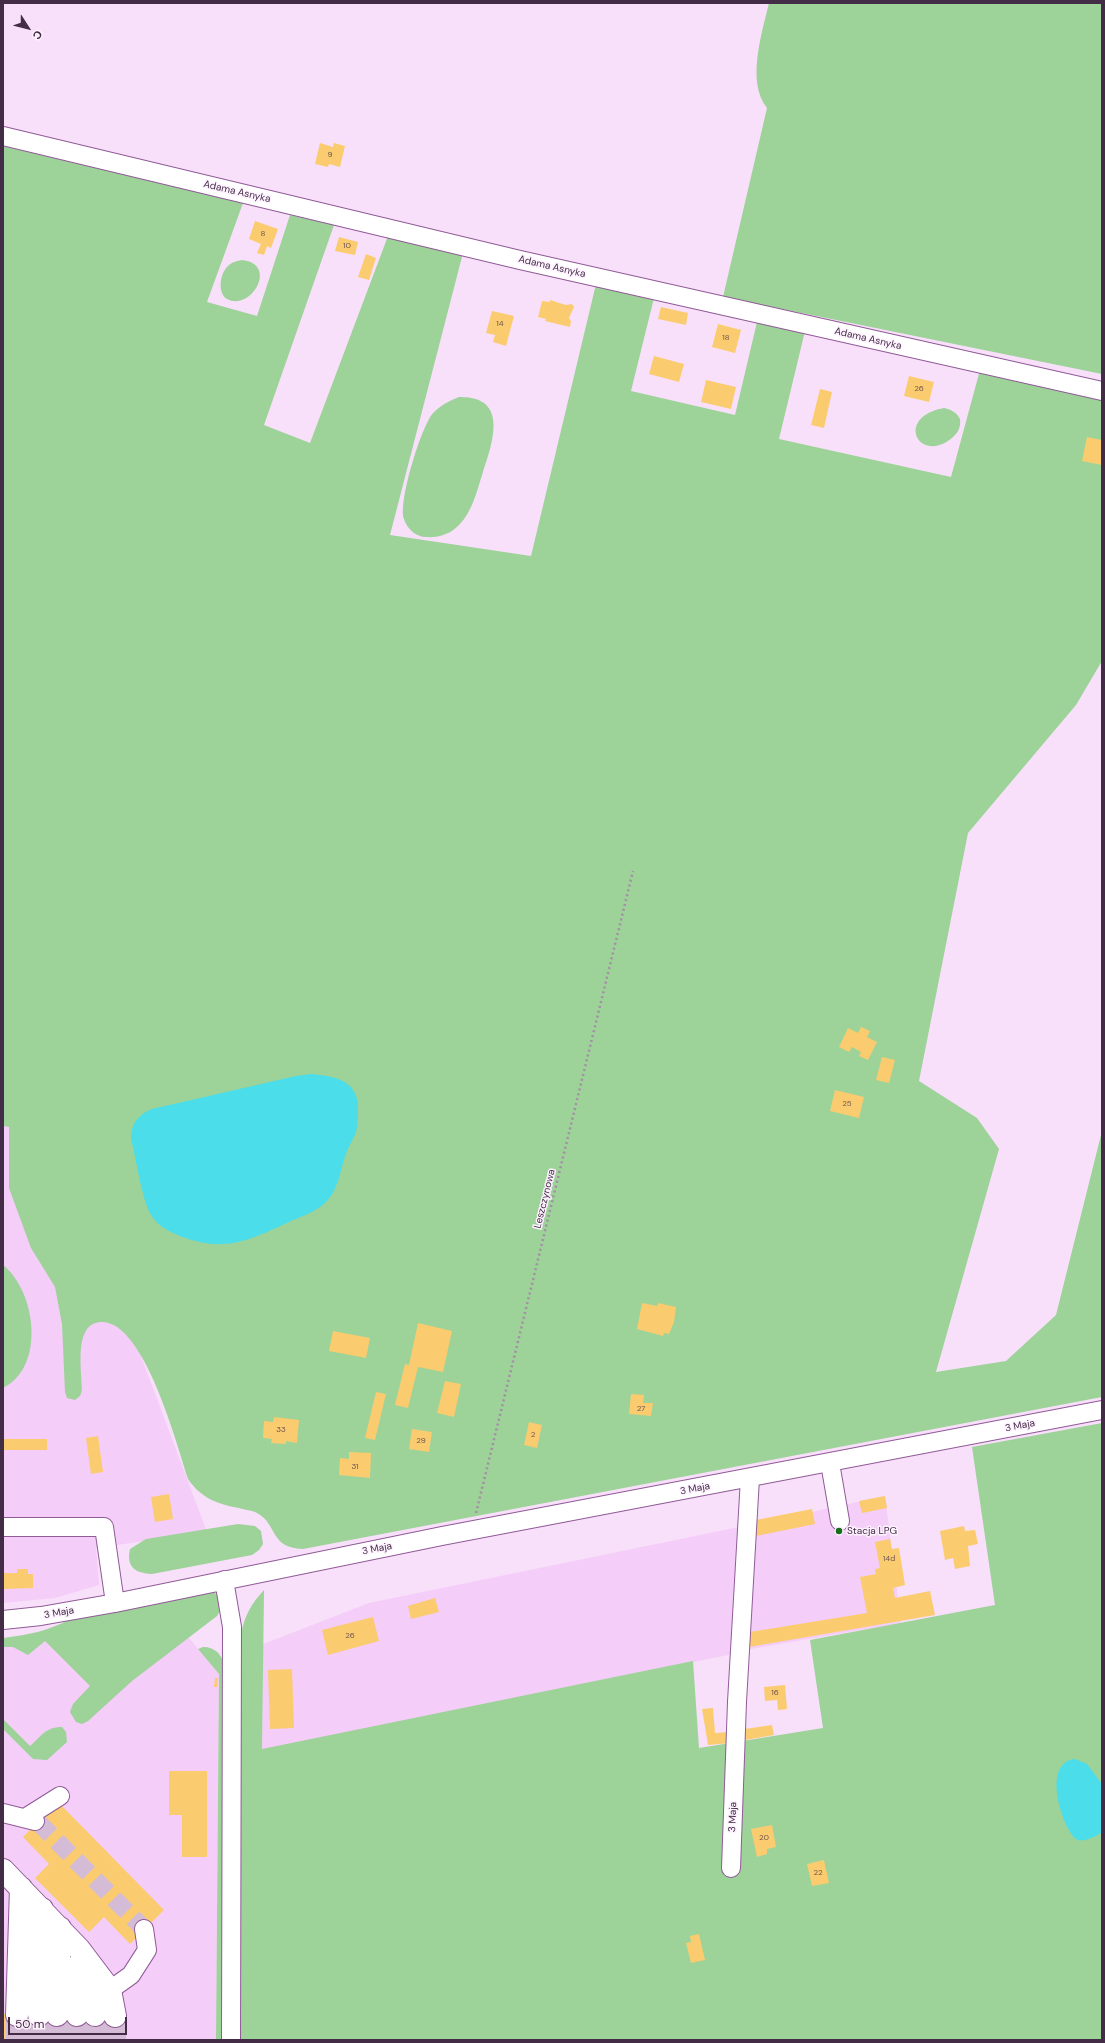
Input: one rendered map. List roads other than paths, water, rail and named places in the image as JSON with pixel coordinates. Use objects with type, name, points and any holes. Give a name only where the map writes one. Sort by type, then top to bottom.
[{"type":"highway","points":[[3,1870],[12,1892],[17,2015]]},
{"type":"highway","points":[[12,1892],[42,1909],[79,1949],[110,1990],[77,2015]]},
{"type":"highway","points":[[42,1909],[77,2015]]},
{"type":"highway","points":[[60,1928],[77,2015]]},
{"type":"highway","points":[[77,2015],[93,1992],[79,1949]]},
{"type":"street","name":"Adama Asnyka","points":[[3,136],[536,263],[1102,391]]},
{"type":"street","name":"3 Maja","points":[[3,1620],[41,1616],[115,1603],[472,1531],[1102,1410]]},
{"type":"street","points":[[830,1463],[840,1521]]},
{"type":"street","name":"3 Maja","points":[[732,1868],[736,1702],[750,1478]]},
{"type":"street","points":[[3,1527],[104,1527],[115,1603]]},
{"type":"street","points":[[224,1580],[232,1627],[231,2040]]},
{"type":"street","points":[[3,1813],[31,1820],[60,1796]]},
{"type":"street","points":[[110,1990],[131,1975],[147,1950],[144,1930]]},
{"type":"water","points":[[311,1074],[328,1076],[343,1081],[354,1091],[357,1099],[358,1117],[356,1132],[347,1151],[334,1191],[326,1202],[309,1214],[261,1235],[223,1244],[210,1244],[180,1236],[167,1230],[157,1222],[151,1215],[145,1199],[131,1139],[132,1128],[139,1117],[152,1109],[296,1076]]},
{"type":"water","points":[[1075,1759],[1087,1764],[1102,1784],[1102,1833],[1084,1840],[1078,1840],[1073,1836],[1067,1827],[1058,1800],[1058,1773],[1064,1764]]},
{"type":"tunnel","points":[[38,1822],[144,1929]]},
{"type":"tunnel","points":[[17,2015],[17,2040]]},
{"type":"tunnel","points":[[38,2040],[39,2015]]},
{"type":"tunnel","points":[[57,2015],[57,2040]]},
{"type":"tunnel","points":[[76,2040],[77,2015]]},
{"type":"tunnel","points":[[95,2015],[95,2040]]},
{"type":"tunnel","points":[[115,2016],[115,2040]]},
{"type":"place","name":"Stacja LPG","points":[[839,1531]]}]
